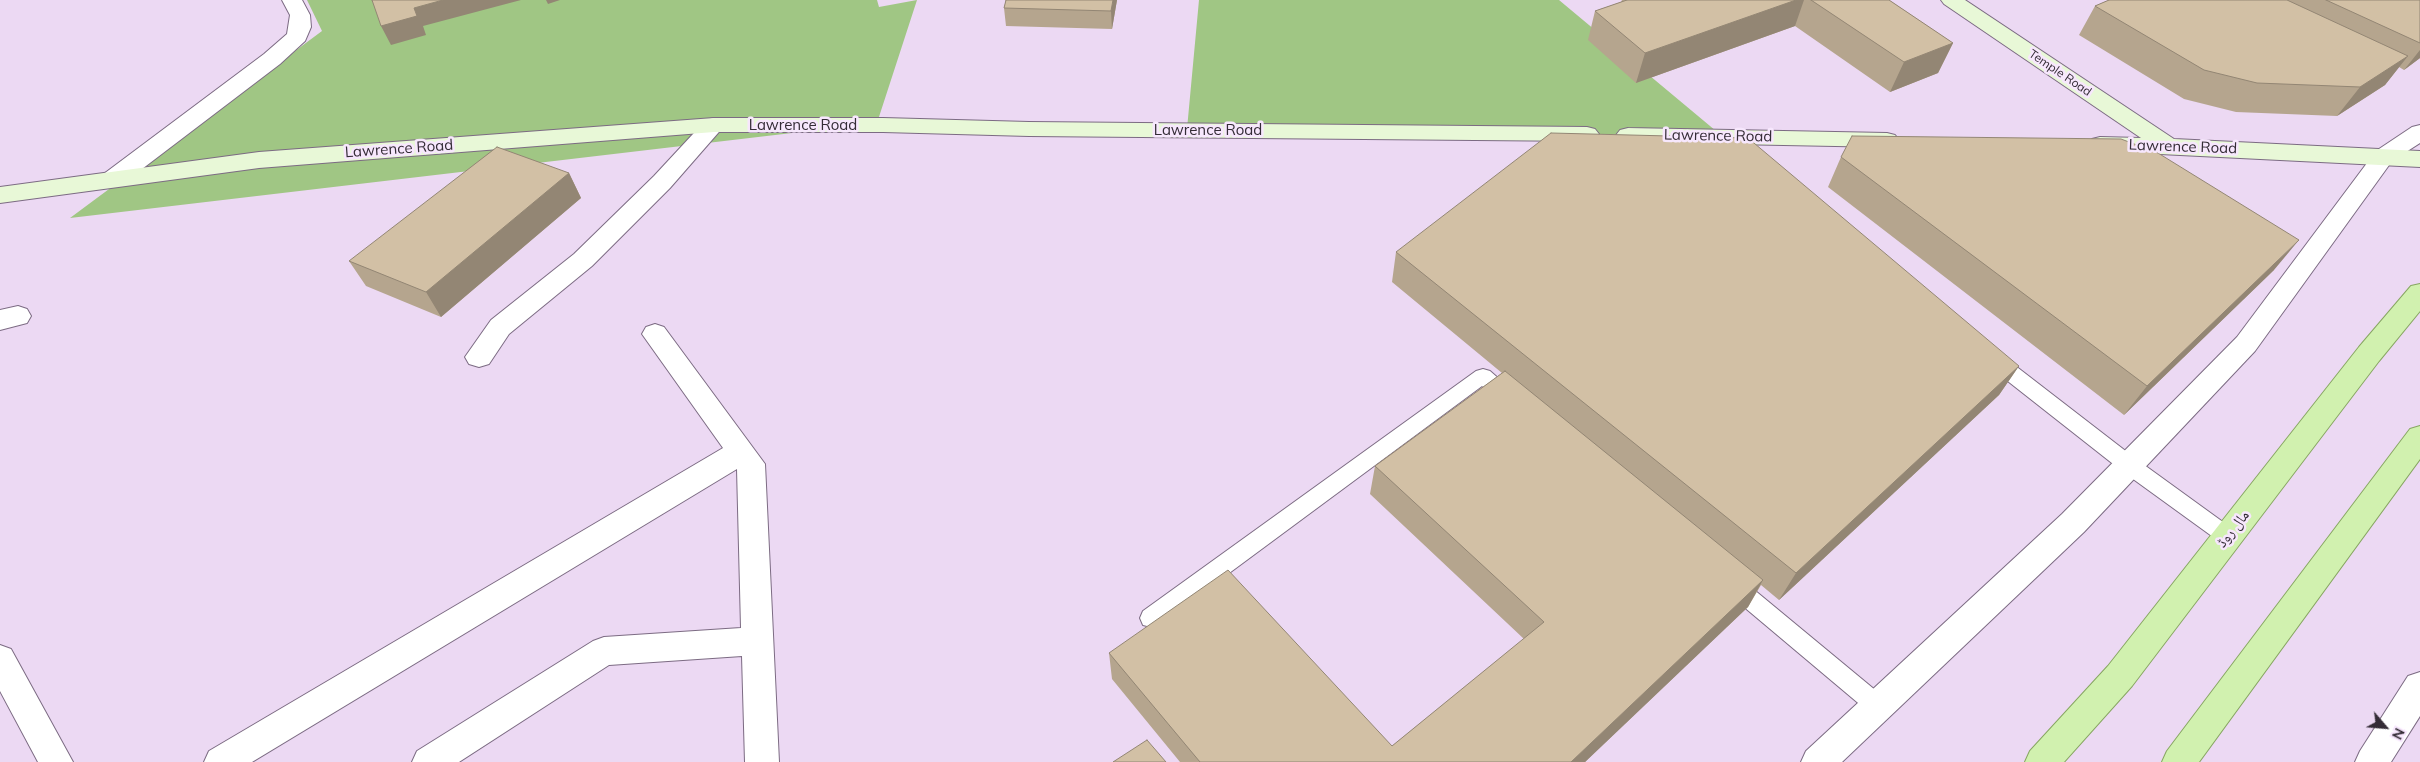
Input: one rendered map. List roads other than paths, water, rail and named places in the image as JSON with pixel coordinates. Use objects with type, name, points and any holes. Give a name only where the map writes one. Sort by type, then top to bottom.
[{"type":"main road","name":"Temple Road","points":[[1951,0],[2169,146]]},
{"type":"main road","name":"Lawrence Road","points":[[0,195],[259,160],[714,126],[883,125],[1029,129],[1187,129],[1910,140]]},
{"type":"main road","name":"Lawrence Road","points":[[2080,144],[2169,146],[2420,159]]},
{"type":"main road","name":"مال روڈ","points":[[2042,762],[2120,676],[2369,354],[2420,293]]},
{"type":"main road","points":[[2179,762],[2420,437]]},
{"type":"street","points":[[114,179],[272,59],[297,36],[300,27],[300,15],[292,0]]},
{"type":"street","points":[[479,357],[500,327],[583,260],[714,126]]},
{"type":"street","points":[[1818,762],[2073,523],[2246,344],[2384,156],[2420,132]]},
{"type":"street","points":[[655,334],[750,464],[762,762]]},
{"type":"street","points":[[222,762],[741,452]]},
{"type":"street","points":[[429,762],[604,651],[758,640]]},
{"type":"street","points":[[0,659],[56,762]]},
{"type":"street","points":[[2372,762],[2420,687]]},
{"type":"lane","points":[[1722,136],[1744,156]]},
{"type":"lane","points":[[1981,349],[2129,465],[2227,536]]},
{"type":"lane","points":[[1152,618],[1483,376],[1521,408]]},
{"type":"lane","points":[[1718,573],[1878,706]]}]
